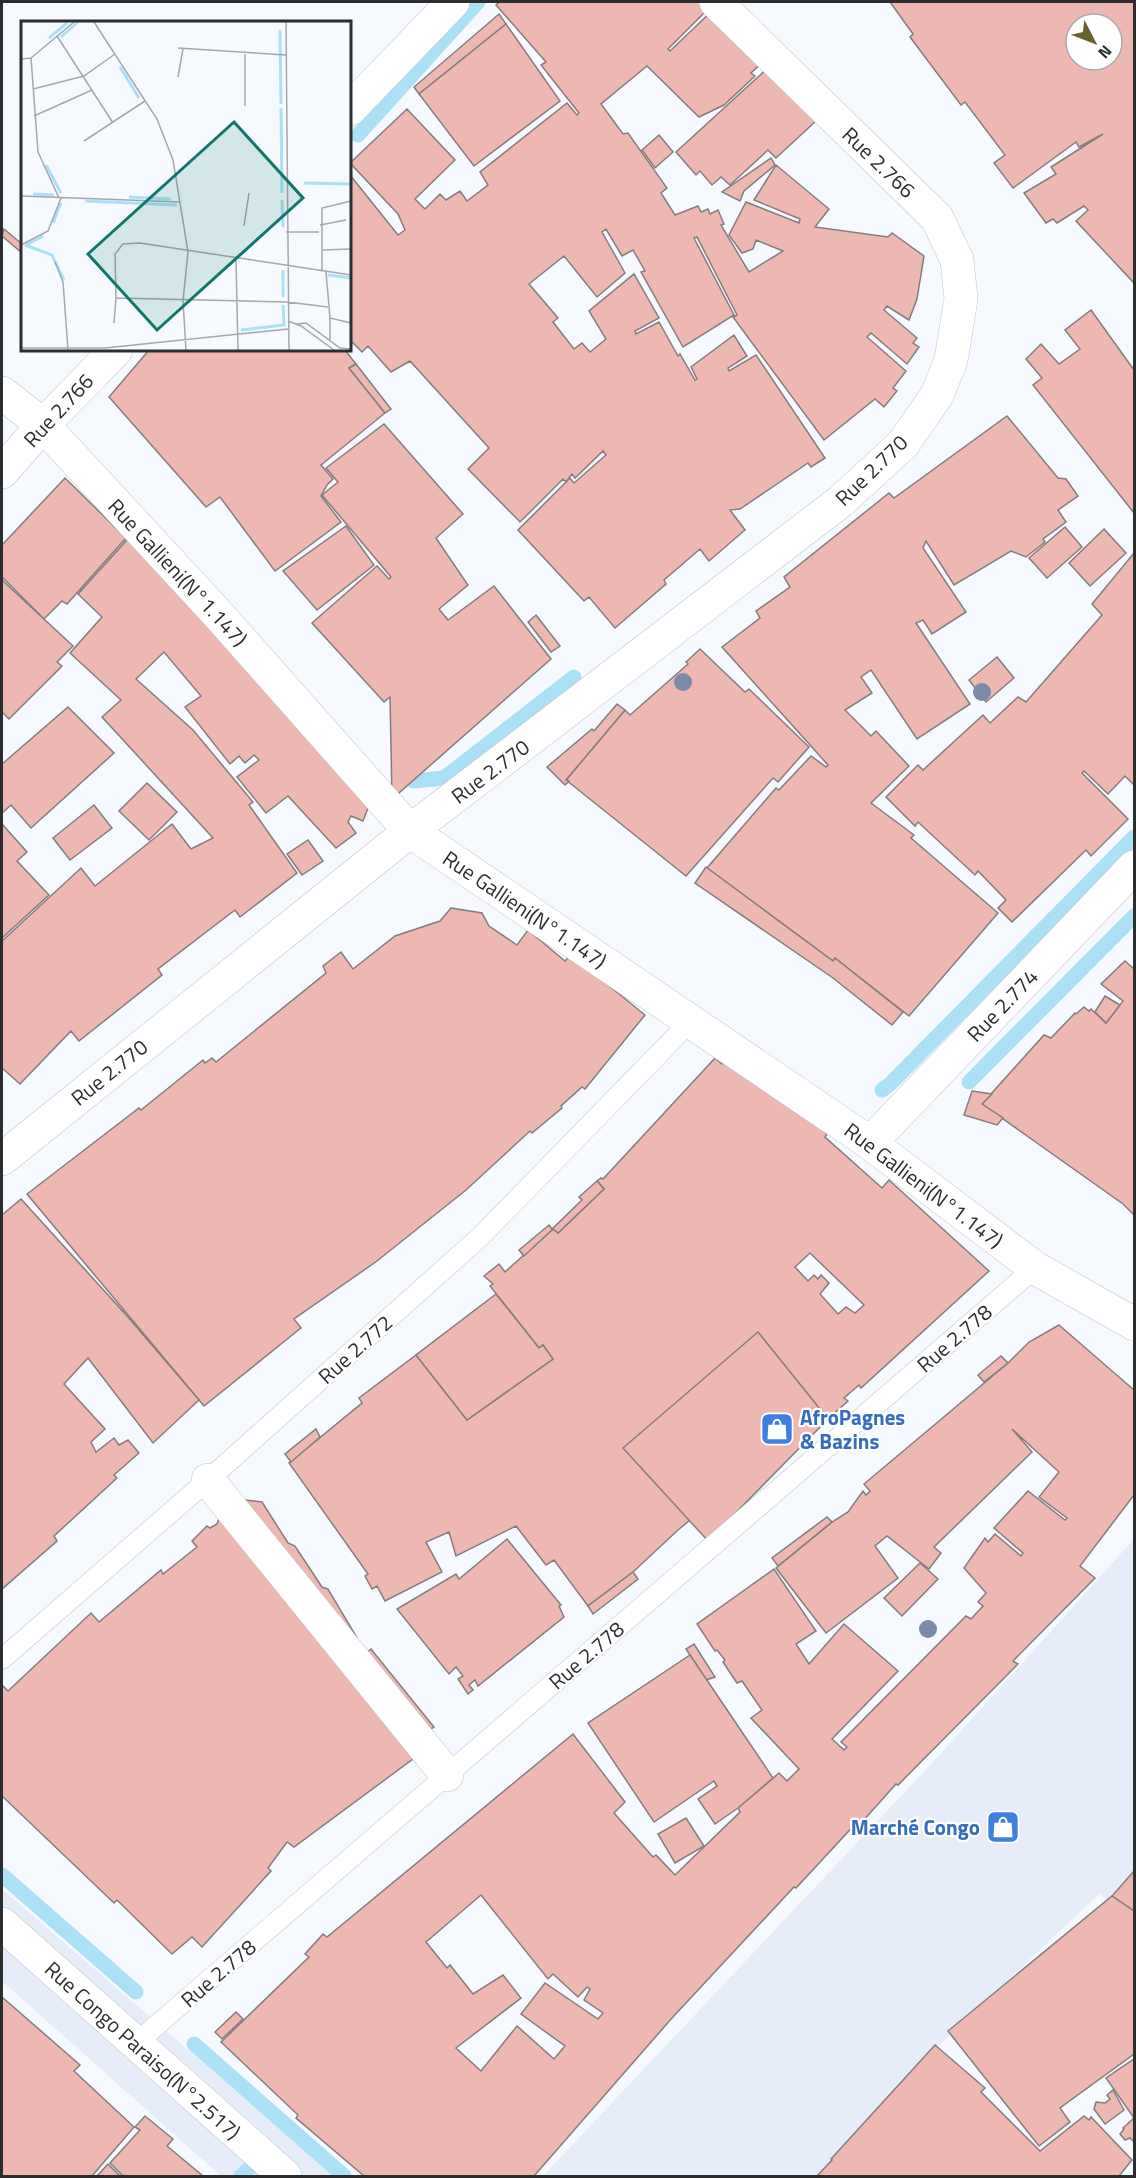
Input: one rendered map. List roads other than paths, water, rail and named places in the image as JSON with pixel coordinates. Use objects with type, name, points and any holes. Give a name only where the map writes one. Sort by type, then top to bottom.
[{"type":"street","points":[[351,107],[453,2]]},
{"type":"street","name":"Rue 2.766","points":[[716,2],[937,218],[957,260],[962,299],[951,360]]},
{"type":"street","name":"Rue 2.766","points":[[2,472],[43,425],[115,351]]},
{"type":"street","name":"Rue 2.770","points":[[2,1158],[410,831],[841,501],[903,444],[937,395],[951,360]]},
{"type":"street","name":"Rue Gallieni(N°1.147)","points":[[2,393],[43,425],[216,612],[410,831],[870,1143],[1035,1268],[1134,1324]]},
{"type":"street","name":"Rue 2.774","points":[[870,1143],[1134,867]]},
{"type":"street","points":[[208,1480],[447,1775]]},
{"type":"street","name":"Rue Congo Paraiso(N°2.517)","points":[[2,1924],[285,2176]]},
{"type":"lane","name":"Rue 2.772","points":[[2,1659],[208,1480],[480,1237],[691,1021]]},
{"type":"lane","name":"Rue 2.778","points":[[136,2043],[1035,1268]]},
{"type":"waterway","points":[[358,135],[478,2]]},
{"type":"waterway","points":[[413,781],[444,778],[574,677]]},
{"type":"waterway","points":[[882,1090],[1134,837]]},
{"type":"waterway","points":[[969,1082],[1134,916]]},
{"type":"waterway","points":[[2,1875],[136,1992]]},
{"type":"waterway","points":[[194,2044],[344,2176]]},
{"type":"waterway","points":[[241,2176],[255,2163]]},
{"type":"place","name":"AfroPagnes & Bazins","points":[[777,1429]]},
{"type":"place","name":"Marché Congo","points":[[1003,1827]]}]
